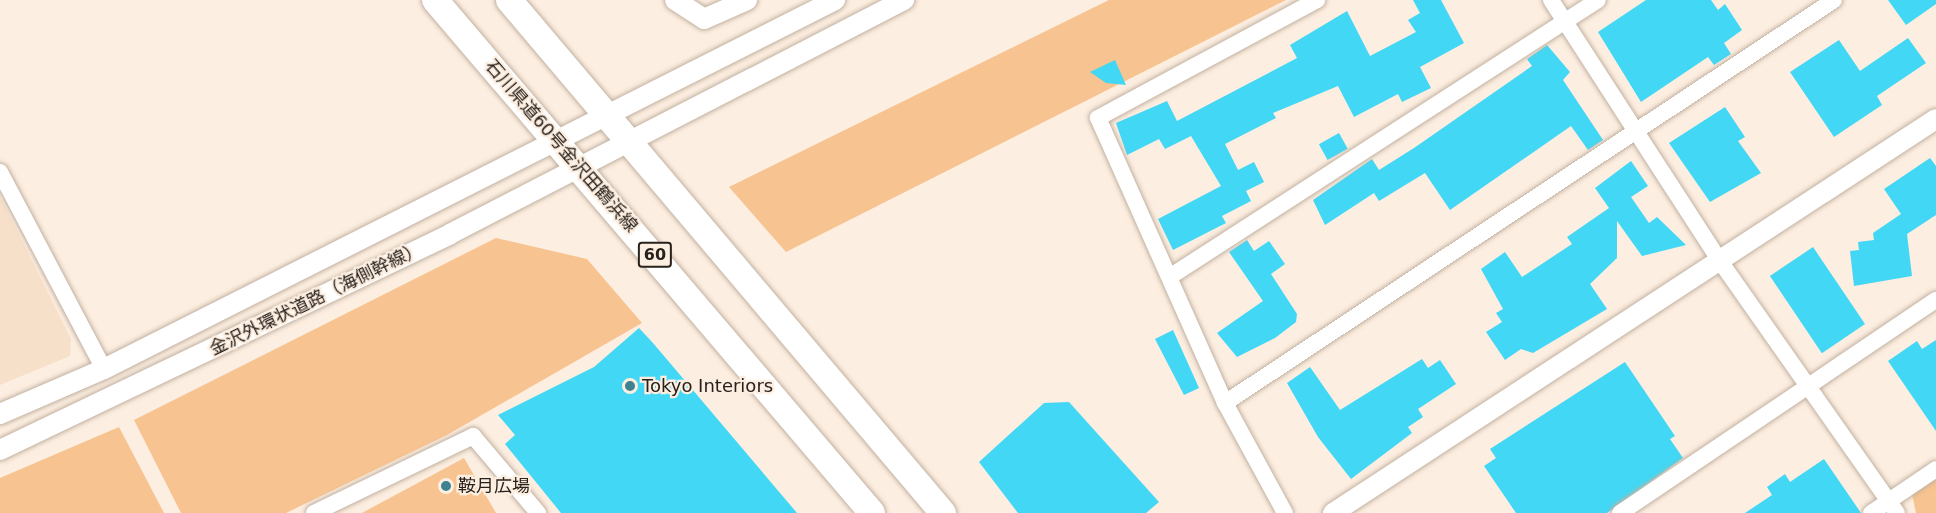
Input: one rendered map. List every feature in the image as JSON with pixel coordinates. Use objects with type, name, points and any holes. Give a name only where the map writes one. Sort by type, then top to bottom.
[{"type":"main road","name":"石川県道60号金沢田鶴浜線","points":[[435,0],[559,142],[872,513]]},
{"type":"main road","points":[[509,0],[942,513]]},
{"type":"street","points":[[675,0],[705,19],[747,0]]},
{"type":"street","name":"金沢外環状道路（海側幹線）","points":[[0,414],[104,369],[559,142],[835,0]]},
{"type":"street","name":"金沢外環状道路（海側幹線）","points":[[0,450],[630,144],[904,0]]},
{"type":"street","points":[[1285,513],[1225,403],[1171,276],[1098,118],[1317,0]]},
{"type":"street","points":[[1551,0],[1722,264],[1893,507]]},
{"type":"street","points":[[1171,276],[1564,18],[1598,0]]},
{"type":"street","points":[[1225,403],[1636,134],[1834,0]]},
{"type":"street","points":[[1333,513],[1722,264],[1936,119]]},
{"type":"street","points":[[0,172],[104,369]]},
{"type":"street","points":[[1620,513],[1936,300]]},
{"type":"street","points":[[314,513],[473,435],[538,513]]},
{"type":"street","points":[[1870,513],[1893,507],[1936,469]]},
{"type":"shaded area","points":[[1109,0],[1286,0],[786,252],[729,187]]},
{"type":"shaded area","points":[[0,197],[71,339],[70,356],[0,385]]},
{"type":"shaded area","points":[[496,238],[587,259],[642,323],[447,435],[286,513],[181,513],[134,420]]},
{"type":"shaded area","points":[[119,427],[164,513],[0,513],[0,478]]},
{"type":"shaded area","name":"鞍月広場","points":[[464,458],[496,513],[362,513]]},
{"type":"shaded area","points":[[1936,478],[1936,513],[1916,513],[1912,494]]},
{"type":"building","points":[[1413,0],[1441,0],[1464,43],[1420,67],[1431,88],[1402,102],[1398,94],[1354,117],[1338,86],[1273,113],[1276,118],[1225,144],[1238,170],[1254,162],[1264,182],[1246,191],[1251,201],[1222,216],[1226,223],[1173,250],[1158,219],[1221,186],[1191,136],[1165,149],[1159,139],[1127,155],[1116,123],[1167,101],[1177,121],[1297,58],[1290,45],[1347,11],[1370,56],[1416,32],[1408,20],[1420,13]]},
{"type":"building","points":[[1646,0],[1711,0],[1718,10],[1725,4],[1742,30],[1724,43],[1731,54],[1714,65],[1708,57],[1641,102],[1598,32]]},
{"type":"building","points":[[1888,0],[1936,0],[1936,4],[1906,25]]},
{"type":"building","points":[[1908,38],[1926,63],[1877,96],[1882,105],[1834,137],[1790,72],[1839,40],[1860,71]]},
{"type":"building","points":[[1547,45],[1570,72],[1563,80],[1603,140],[1588,150],[1571,126],[1450,210],[1425,173],[1379,201],[1374,193],[1325,225],[1313,200],[1372,159],[1379,170],[1414,148],[1532,66],[1527,59]]},
{"type":"building","points":[[1115,60],[1126,85],[1106,83],[1090,72]]},
{"type":"building","points":[[1725,107],[1745,137],[1738,141],[1761,173],[1710,202],[1669,143]]},
{"type":"building","points":[[1339,133],[1348,149],[1328,160],[1319,144]]},
{"type":"building","points":[[1930,158],[1936,166],[1936,215],[1907,234],[1912,276],[1854,286],[1850,251],[1859,250],[1858,242],[1874,240],[1873,233],[1901,214],[1884,189]]},
{"type":"building","points":[[1631,161],[1648,186],[1631,197],[1649,223],[1657,217],[1686,245],[1642,256],[1617,221],[1617,258],[1590,284],[1607,309],[1533,353],[1521,349],[1505,360],[1486,332],[1502,322],[1496,313],[1503,309],[1481,269],[1505,252],[1522,277],[1572,244],[1567,237],[1609,208],[1595,188]]},
{"type":"building","points":[[1247,240],[1254,251],[1269,241],[1285,264],[1271,274],[1297,314],[1296,322],[1275,338],[1237,357],[1217,333],[1263,301],[1229,252]]},
{"type":"building","points":[[1813,247],[1865,324],[1822,353],[1770,276]]},
{"type":"building","name":"Tokyo Interiors","points":[[639,328],[797,513],[561,513],[505,444],[515,435],[498,415],[594,367]]},
{"type":"building","points":[[1173,330],[1199,388],[1184,395],[1155,339]]},
{"type":"building","points":[[1936,340],[1936,431],[1888,361],[1917,341],[1922,349]]},
{"type":"building","points":[[1422,359],[1428,368],[1440,360],[1456,384],[1418,409],[1423,417],[1408,427],[1412,433],[1351,479],[1318,437],[1287,383],[1310,367],[1340,410]]},
{"type":"building","points":[[1625,362],[1675,436],[1670,439],[1683,458],[1607,513],[1516,513],[1484,466],[1496,458],[1490,449]]},
{"type":"building","points":[[1069,402],[1159,502],[1146,513],[1018,513],[979,462],[1044,403]]},
{"type":"building","points":[[1824,459],[1861,513],[1745,513],[1772,495],[1767,487],[1785,474],[1790,482]]},
{"type":"place","name":"Tokyo Interiors","points":[[630,386]]},
{"type":"place","name":"鞍月広場","points":[[446,486]]}]
